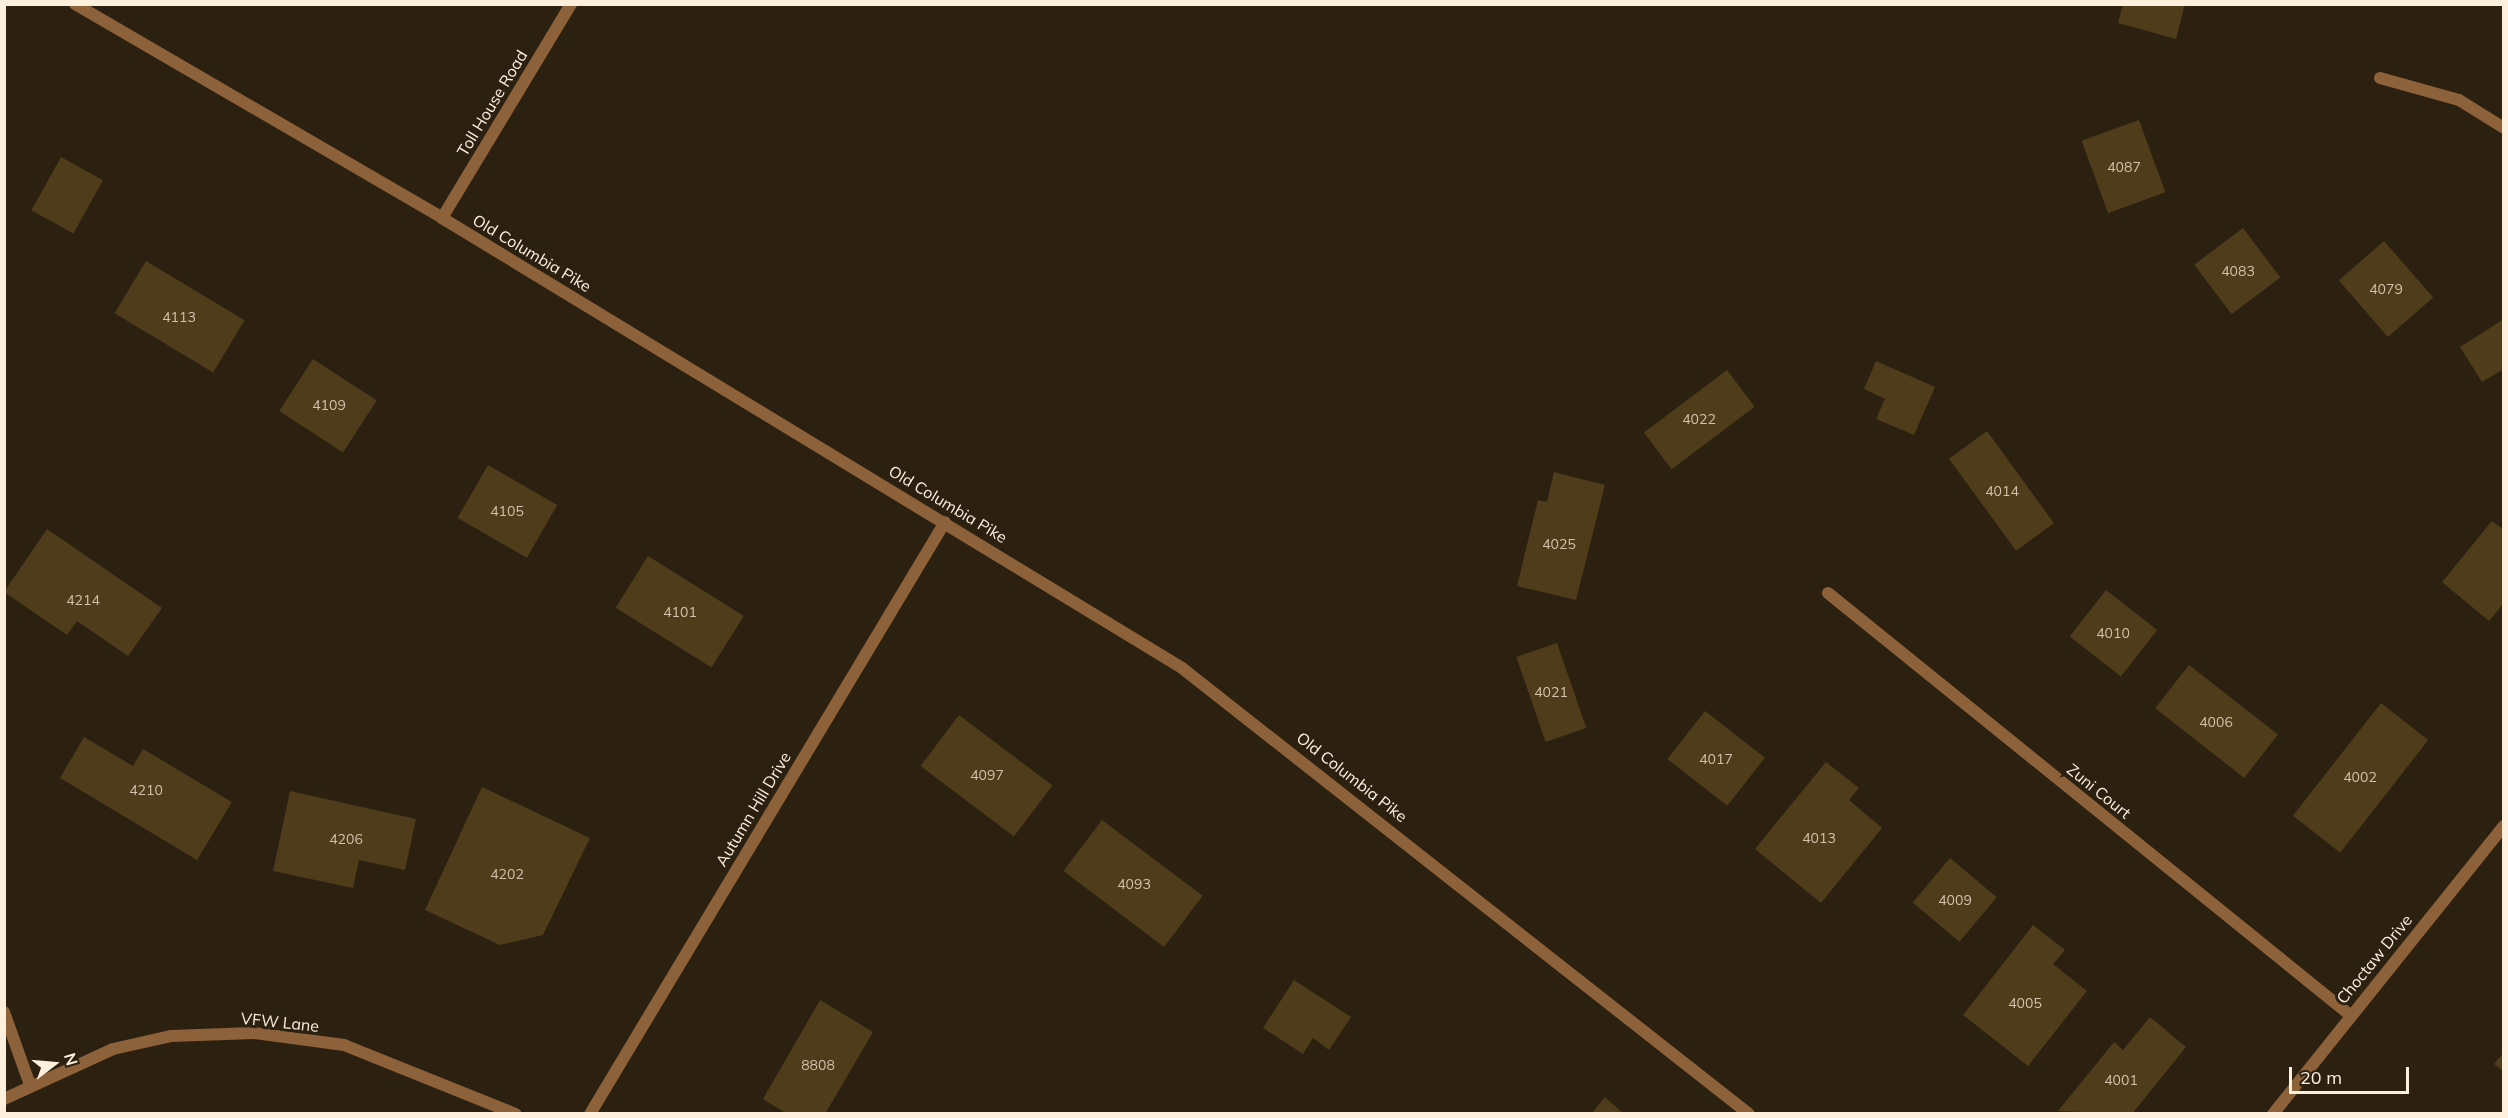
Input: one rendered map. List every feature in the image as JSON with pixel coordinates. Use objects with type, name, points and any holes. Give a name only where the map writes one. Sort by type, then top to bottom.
[{"type":"street","name":"Old Columbia Pike","points":[[75,4],[442,218],[1182,668],[1749,1113]]},
{"type":"street","name":"Toll House Road","points":[[442,218],[571,4]]},
{"type":"street","points":[[2380,78],[2459,100],[2504,128]]},
{"type":"street","name":"Autumn Hill Drive","points":[[590,1113],[945,522]]},
{"type":"street","name":"Zuni Court","points":[[1828,593],[2350,1015]]},
{"type":"street","name":"Choctaw Drive","points":[[2272,1113],[2504,826]]},
{"type":"street","points":[[4,1012],[30,1085]]},
{"type":"street","name":"VFW Lane","points":[[4,1099],[30,1085],[113,1049],[171,1036],[254,1033],[344,1046],[516,1113]]},
{"type":"building","points":[[2123,4],[2185,4],[2176,39],[2118,23]]},
{"type":"building","points":[[2139,120],[2165,192],[2108,213],[2082,141]]},
{"type":"building","points":[[61,157],[103,180],[73,234],[31,210]]},
{"type":"building","points":[[2243,228],[2280,278],[2232,314],[2194,265]]},
{"type":"building","points":[[2384,241],[2433,298],[2388,337],[2339,280]]},
{"type":"building","points":[[146,261],[245,320],[213,373],[115,313]]},
{"type":"building","points":[[2504,319],[2504,369],[2482,382],[2460,347]]},
{"type":"building","points":[[313,359],[377,400],[343,452],[279,411]]},
{"type":"building","points":[[1876,361],[1935,387],[1914,435],[1876,419],[1885,399],[1864,389]]},
{"type":"building","points":[[1727,370],[1755,407],[1672,469],[1644,433]]},
{"type":"building","points":[[1987,431],[2054,523],[2016,551],[1949,459]]},
{"type":"building","points":[[488,465],[557,505],[527,558],[458,518]]},
{"type":"building","points":[[1554,472],[1605,485],[1576,600],[1517,586],[1538,500],[1547,502]]},
{"type":"building","points":[[2492,521],[2504,530],[2504,603],[2489,621],[2442,582]]},
{"type":"building","points":[[47,529],[162,608],[128,656],[77,621],[67,635],[4,592]]},
{"type":"building","points":[[648,556],[744,616],[712,668],[616,608]]},
{"type":"building","points":[[2106,590],[2157,630],[2121,677],[2070,636]]},
{"type":"building","points":[[1557,643],[1586,728],[1546,742],[1516,657]]},
{"type":"building","points":[[2189,665],[2278,735],[2244,778],[2155,708]]},
{"type":"building","points":[[2381,703],[2428,740],[2340,853],[2293,816]]},
{"type":"building","points":[[1705,711],[1765,758],[1727,806],[1667,759]]},
{"type":"building","points":[[959,715],[1052,785],[1014,837],[920,766]]},
{"type":"building","points":[[84,737],[133,766],[143,749],[232,802],[197,860],[60,778]]},
{"type":"building","points":[[1826,762],[1859,788],[1849,800],[1882,828],[1821,903],[1755,849]]},
{"type":"building","points":[[482,787],[590,838],[543,935],[500,945],[425,910]]},
{"type":"building","points":[[290,791],[416,819],[405,870],[359,860],[353,888],[273,871]]},
{"type":"building","points":[[1102,820],[1203,896],[1164,947],[1063,871]]},
{"type":"building","points":[[1950,858],[1997,897],[1959,942],[1913,902]]},
{"type":"building","points":[[2033,925],[2065,950],[2053,964],[2087,991],[2028,1066],[1963,1015]]},
{"type":"building","points":[[1294,980],[1351,1017],[1329,1050],[1313,1038],[1303,1054],[1263,1028]]},
{"type":"building","points":[[820,1000],[873,1032],[825,1114],[787,1114],[763,1099]]},
{"type":"building","points":[[2150,1017],[2186,1047],[2132,1114],[2058,1111],[2114,1042],[2123,1050]]},
{"type":"building","points":[[2504,1052],[2504,1072],[2494,1064]]},
{"type":"building","points":[[1605,1097],[1624,1114],[1591,1114]]}]
